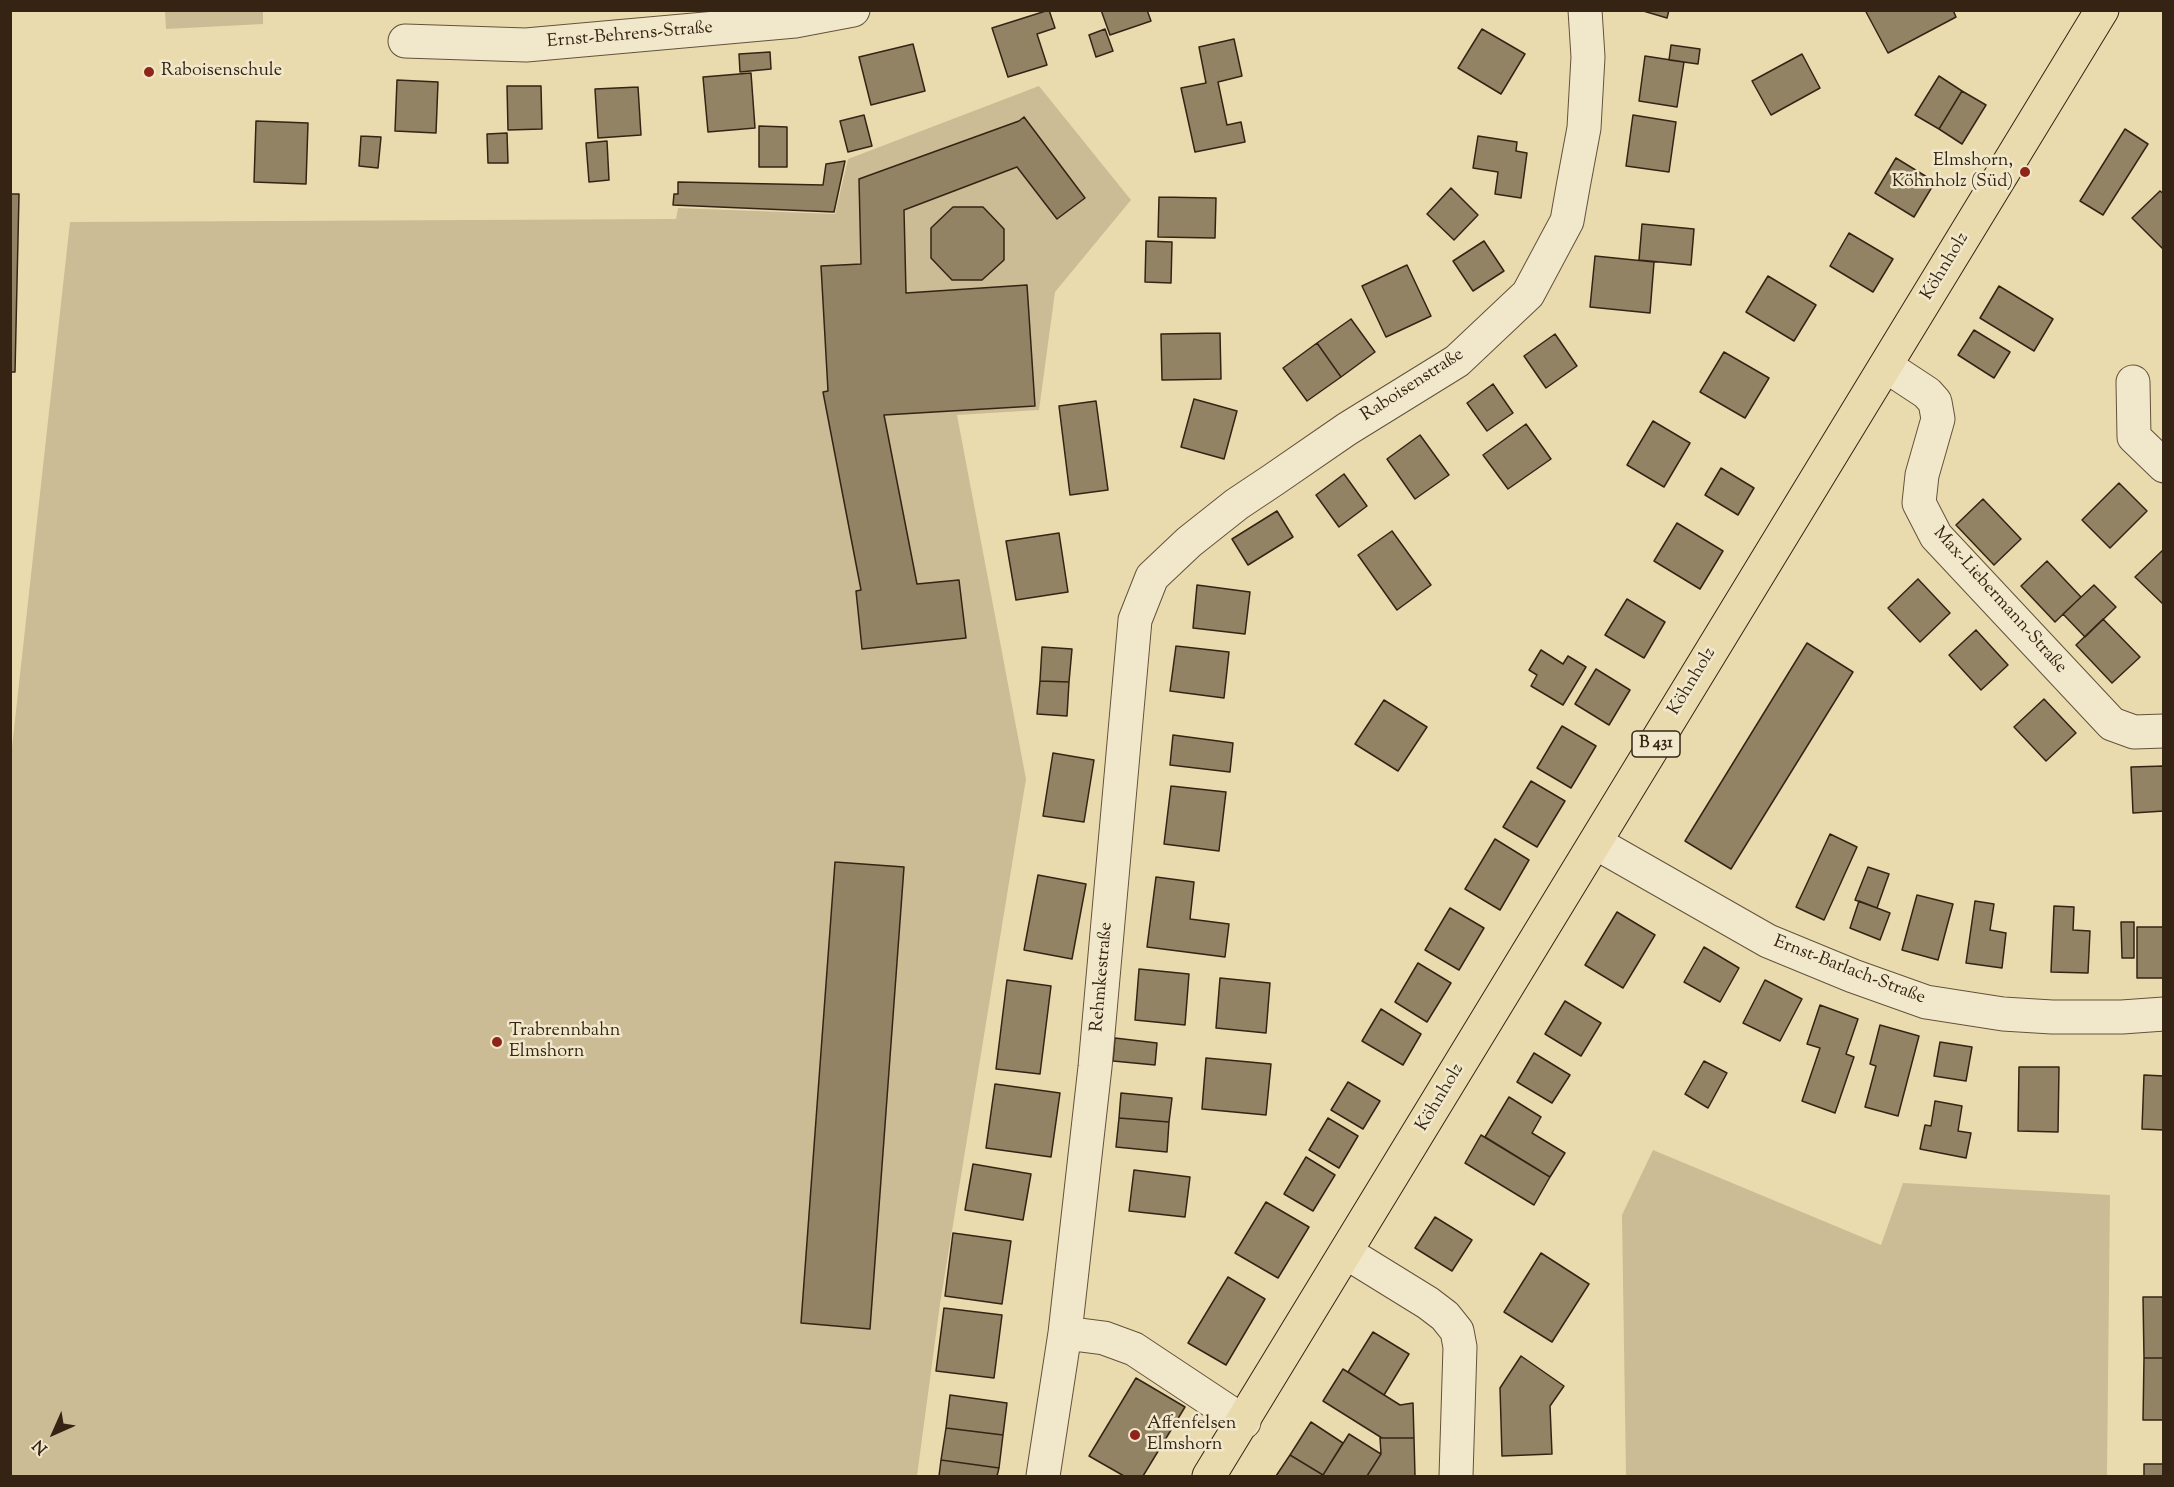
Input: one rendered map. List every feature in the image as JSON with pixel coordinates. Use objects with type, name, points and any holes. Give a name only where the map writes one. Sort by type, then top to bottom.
[{"type":"main road","name":"Köhnholz","points":[[1209,1476],[2102,10]]},
{"type":"street","name":"Ernst-Behrens-Straße","points":[[405,40],[526,45],[795,21],[853,10]]},
{"type":"street","name":"Raboisenstraße","points":[[1135,620],[1152,577],[1190,542],[1237,504],[1347,429],[1457,361],[1528,294],[1566,221],[1571,199],[1584,128],[1588,57],[1585,10]]},
{"type":"street","name":"Max-Liebermann-Straße","points":[[1886,366],[1927,393],[1935,402],[1938,418],[1922,475],[1920,503],[1936,537],[2112,724],[2134,732],[2163,730]]},
{"type":"street","points":[[2133,382],[2134,436],[2163,466]]},
{"type":"street","name":"Rehmkestraße","points":[[1043,1476],[1065,1333],[1095,1067],[1135,620]]},
{"type":"street","name":"Ernst-Barlach-Straße","points":[[1596,843],[1768,941],[1853,976],[1926,1002],[2003,1014],[2052,1017],[2122,1017],[2163,1014]]},
{"type":"street","points":[[1347,1252],[1428,1303],[1445,1316],[1457,1331],[1460,1347],[1456,1476]]},
{"type":"street","points":[[1065,1333],[1104,1338],[1134,1349],[1244,1422]]},
{"type":"shaded area","points":[[165,11],[263,11],[263,24],[166,29]]},
{"type":"shaded area","name":"Trabrennbahn Elmshorn","points":[[1039,86],[1131,200],[1055,292],[1039,410],[957,415],[1026,779],[940,1304],[917,1476],[11,1476],[10,765],[70,222],[676,219],[678,208],[835,214],[848,159]]},
{"type":"shaded area","points":[[1653,1150],[1881,1245],[1903,1183],[2110,1195],[2107,1476],[1626,1476],[1622,1215]]},
{"type":"building","points":[[1049,10],[1055,28],[1037,34],[1047,65],[1008,77],[992,28]]},
{"type":"building","points":[[1101,10],[1147,10],[1151,21],[1110,35]]},
{"type":"building","points":[[1640,10],[1669,10],[1667,18]]},
{"type":"building","points":[[1865,10],[1953,10],[1956,17],[1888,53]]},
{"type":"building","points":[[1105,29],[1113,51],[1096,57],[1089,35]]},
{"type":"building","points":[[1482,29],[1525,54],[1501,94],[1458,68]]},
{"type":"building","points":[[1234,39],[1242,76],[1218,82],[1227,125],[1241,122],[1245,142],[1195,152],[1181,88],[1206,83],[1199,47]]},
{"type":"building","points":[[913,44],[925,91],[871,105],[859,57]]},
{"type":"building","points":[[1671,45],[1700,49],[1698,64],[1669,60]]},
{"type":"building","points":[[770,52],[771,69],[740,72],[739,54]]},
{"type":"building","points":[[1802,54],[1820,88],[1771,115],[1752,81]]},
{"type":"building","points":[[1645,56],[1684,62],[1677,107],[1639,101]]},
{"type":"building","points":[[751,73],[755,128],[708,132],[703,77]]},
{"type":"building","points":[[1939,76],[1962,91],[1939,129],[1915,115]]},
{"type":"building","points":[[397,80],[438,82],[436,133],[395,131]]},
{"type":"building","points":[[507,86],[541,86],[542,129],[508,130]]},
{"type":"building","points":[[638,87],[641,135],[598,138],[595,89]]},
{"type":"building","points":[[1962,91],[1986,105],[1962,144],[1939,129]]},
{"type":"building","points":[[864,115],[872,146],[848,152],[840,121]]},
{"type":"building","points":[[1633,115],[1676,122],[1669,172],[1626,166]]},
{"type":"building","points":[[1024,117],[1085,198],[1057,219],[1017,167],[904,210],[906,293],[1027,285],[1035,406],[884,415],[917,584],[959,580],[966,638],[862,649],[856,591],[861,590],[823,392],[828,391],[821,266],[861,264],[859,179],[1019,121]]},
{"type":"building","points":[[256,121],[308,123],[306,184],[254,182]]},
{"type":"building","points":[[759,126],[787,127],[787,167],[759,167]]},
{"type":"building","points":[[2125,129],[2148,144],[2103,215],[2080,201]]},
{"type":"building","points":[[507,133],[508,163],[488,163],[487,134]]},
{"type":"building","points":[[361,136],[381,137],[378,168],[359,166]]},
{"type":"building","points":[[1478,136],[1517,142],[1516,151],[1527,153],[1521,198],[1495,194],[1498,172],[1473,168]]},
{"type":"building","points":[[607,141],[609,180],[589,182],[586,143]]},
{"type":"building","points":[[1896,158],[1935,182],[1914,217],[1875,193]]},
{"type":"building","points":[[845,161],[834,212],[673,205],[674,194],[678,194],[678,182],[823,185],[826,164]]},
{"type":"building","points":[[1451,188],[1478,215],[1454,240],[1427,214]]},
{"type":"building","points":[[2160,191],[2164,194],[2164,250],[2132,218]]},
{"type":"building","points":[[10,194],[19,194],[15,372],[10,372]]},
{"type":"building","points":[[1159,197],[1216,198],[1215,238],[1158,237]]},
{"type":"building","points":[[953,207],[983,207],[1004,229],[1004,260],[982,280],[952,280],[931,258],[931,228]]},
{"type":"building","points":[[1642,224],[1694,229],[1691,265],[1639,260]]},
{"type":"building","points":[[1849,233],[1893,259],[1873,292],[1830,266]]},
{"type":"building","points":[[1146,241],[1172,242],[1171,283],[1145,282]]},
{"type":"building","points":[[1484,241],[1504,271],[1473,291],[1453,261]]},
{"type":"building","points":[[1595,256],[1654,262],[1650,313],[1590,307]]},
{"type":"building","points":[[1407,265],[1431,316],[1386,337],[1362,286]]},
{"type":"building","points":[[1768,276],[1816,305],[1794,341],[1746,312]]},
{"type":"building","points":[[1999,286],[2053,319],[2034,351],[1980,318]]},
{"type":"building","points":[[1351,319],[1375,352],[1341,377],[1317,343]]},
{"type":"building","points":[[1974,330],[2010,352],[1994,378],[1958,355]]},
{"type":"building","points":[[1220,333],[1221,379],[1162,380],[1161,334]]},
{"type":"building","points":[[1555,334],[1577,366],[1546,388],[1524,356]]},
{"type":"building","points":[[1317,343],[1341,377],[1307,401],[1283,368]]},
{"type":"building","points":[[1724,352],[1769,378],[1745,418],[1700,392]]},
{"type":"building","points":[[1493,384],[1513,413],[1487,431],[1467,403]]},
{"type":"building","points":[[1194,399],[1237,411],[1224,459],[1181,447]]},
{"type":"building","points":[[1096,401],[1108,490],[1070,495],[1059,406]]},
{"type":"building","points":[[1653,421],[1690,443],[1664,487],[1627,465]]},
{"type":"building","points":[[1526,424],[1551,459],[1508,489],[1483,455]]},
{"type":"building","points":[[1420,435],[1449,475],[1415,499],[1387,459]]},
{"type":"building","points":[[1721,468],[1754,488],[1738,515],[1705,495]]},
{"type":"building","points":[[1344,474],[1367,506],[1339,527],[1316,495]]},
{"type":"building","points":[[2119,483],[2147,511],[2110,548],[2082,520]]},
{"type":"building","points":[[1983,499],[2021,539],[1994,565],[1956,525]]},
{"type":"building","points":[[1277,511],[1293,537],[1248,565],[1232,539]]},
{"type":"building","points":[[1677,523],[1723,551],[1700,589],[1654,561]]},
{"type":"building","points":[[1392,531],[1431,585],[1397,610],[1358,555]]},
{"type":"building","points":[[1059,533],[1068,592],[1016,600],[1006,541]]},
{"type":"building","points":[[2164,549],[2164,605],[2135,577]]},
{"type":"building","points":[[2047,561],[2081,597],[2055,622],[2021,586]]},
{"type":"building","points":[[1918,579],[1950,613],[1920,642],[1888,608]]},
{"type":"building","points":[[1197,585],[1250,592],[1245,634],[1193,628]]},
{"type":"building","points":[[2094,585],[2116,607],[2085,637],[2063,614]]},
{"type":"building","points":[[1627,599],[1665,622],[1644,658],[1605,635]]},
{"type":"building","points":[[2103,619],[2140,657],[2112,683],[2076,645]]},
{"type":"building","points":[[1976,630],[2008,665],[1981,690],[1949,655]]},
{"type":"building","points":[[1807,643],[1853,672],[1731,869],[1685,841]]},
{"type":"building","points":[[1176,646],[1229,652],[1224,698],[1170,691]]},
{"type":"building","points":[[1042,647],[1072,649],[1069,682],[1040,681]]},
{"type":"building","points":[[1541,650],[1563,664],[1568,656],[1586,667],[1563,705],[1531,686],[1537,675],[1529,670]]},
{"type":"building","points":[[1596,669],[1630,690],[1609,725],[1575,704]]},
{"type":"building","points":[[1040,681],[1069,682],[1067,716],[1037,714]]},
{"type":"building","points":[[2044,699],[2076,733],[2046,761],[2014,727]]},
{"type":"building","points":[[1384,700],[1427,727],[1398,771],[1355,744]]},
{"type":"building","points":[[1562,726],[1596,746],[1571,788],[1537,768]]},
{"type":"building","points":[[1173,735],[1233,743],[1230,772],[1170,765]]},
{"type":"building","points":[[1053,753],[1094,760],[1084,822],[1043,816]]},
{"type":"building","points":[[2164,766],[2164,811],[2133,813],[2131,767]]},
{"type":"building","points":[[1531,781],[1565,801],[1537,847],[1503,827]]},
{"type":"building","points":[[1171,786],[1226,792],[1219,851],[1164,844]]},
{"type":"building","points":[[1830,834],[1857,847],[1824,920],[1796,907]]},
{"type":"building","points":[[1495,839],[1529,860],[1500,910],[1465,889]]},
{"type":"building","points":[[835,862],[904,867],[870,1329],[801,1323]]},
{"type":"building","points":[[1868,867],[1889,874],[1877,908],[1855,900]]},
{"type":"building","points":[[1038,875],[1086,884],[1072,959],[1024,950]]},
{"type":"building","points":[[1156,877],[1194,882],[1190,919],[1229,924],[1225,957],[1147,947]]},
{"type":"building","points":[[1917,895],[1953,904],[1938,960],[1902,950]]},
{"type":"building","points":[[1859,901],[1890,913],[1880,940],[1850,928]]},
{"type":"building","points":[[1975,901],[1994,904],[1990,930],[2006,933],[2002,968],[1966,963]]},
{"type":"building","points":[[2054,906],[2074,907],[2073,930],[2090,931],[2088,973],[2051,972]]},
{"type":"building","points":[[1450,908],[1484,928],[1459,970],[1425,950]]},
{"type":"building","points":[[1617,912],[1655,935],[1623,988],[1585,965]]},
{"type":"building","points":[[2121,922],[2134,922],[2134,958],[2122,958]]},
{"type":"building","points":[[2137,927],[2164,927],[2164,978],[2137,978]]},
{"type":"building","points":[[1704,947],[1739,968],[1720,1002],[1684,982]]},
{"type":"building","points":[[1418,963],[1451,983],[1427,1022],[1395,1002]]},
{"type":"building","points":[[1139,969],[1189,974],[1185,1025],[1135,1020]]},
{"type":"building","points":[[1220,978],[1270,983],[1266,1033],[1216,1028]]},
{"type":"building","points":[[1007,980],[1051,986],[1040,1074],[996,1069]]},
{"type":"building","points":[[1765,980],[1802,999],[1780,1041],[1743,1023]]},
{"type":"building","points":[[1565,1001],[1601,1023],[1581,1056],[1545,1034]]},
{"type":"building","points":[[1820,1005],[1858,1019],[1846,1054],[1854,1057],[1835,1113],[1802,1101],[1820,1048],[1807,1044]]},
{"type":"building","points":[[1381,1009],[1421,1034],[1403,1065],[1362,1041]]},
{"type":"building","points":[[1880,1025],[1919,1036],[1898,1116],[1865,1107],[1876,1066],[1870,1064]]},
{"type":"building","points":[[1115,1038],[1157,1043],[1155,1065],[1113,1061]]},
{"type":"building","points":[[1940,1042],[1972,1047],[1966,1081],[1934,1076]]},
{"type":"building","points":[[1534,1053],[1570,1075],[1552,1103],[1517,1082]]},
{"type":"building","points":[[1206,1058],[1271,1064],[1266,1115],[1202,1109]]},
{"type":"building","points":[[1704,1061],[1727,1073],[1708,1108],[1685,1094]]},
{"type":"building","points":[[2019,1067],[2059,1067],[2058,1132],[2018,1131]]},
{"type":"building","points":[[2144,1075],[2164,1076],[2164,1130],[2142,1129]]},
{"type":"building","points":[[1348,1082],[1380,1101],[1363,1129],[1331,1110]]},
{"type":"building","points":[[995,1084],[1060,1093],[1051,1157],[986,1148]]},
{"type":"building","points":[[1121,1093],[1172,1098],[1169,1122],[1119,1118]]},
{"type":"building","points":[[1509,1097],[1541,1117],[1532,1133],[1565,1153],[1550,1177],[1485,1137]]},
{"type":"building","points":[[1935,1101],[1962,1106],[1958,1131],[1971,1133],[1966,1158],[1920,1149],[1925,1125],[1931,1126]]},
{"type":"building","points":[[1119,1118],[1169,1122],[1167,1152],[1116,1147]]},
{"type":"building","points":[[1328,1118],[1358,1136],[1339,1168],[1309,1150]]},
{"type":"building","points":[[1481,1135],[1550,1177],[1534,1205],[1465,1163]]},
{"type":"building","points":[[1306,1157],[1335,1175],[1313,1211],[1284,1194]]},
{"type":"building","points":[[973,1164],[1031,1174],[1023,1220],[965,1210]]},
{"type":"building","points":[[1134,1170],[1190,1177],[1185,1217],[1129,1211]]},
{"type":"building","points":[[1266,1202],[1309,1227],[1278,1278],[1235,1253]]},
{"type":"building","points":[[1435,1217],[1472,1240],[1452,1271],[1415,1248]]},
{"type":"building","points":[[953,1233],[1011,1241],[1002,1304],[945,1296]]},
{"type":"building","points":[[1541,1253],[1589,1284],[1552,1342],[1504,1312]]},
{"type":"building","points":[[1228,1277],[1265,1299],[1226,1365],[1188,1343]]},
{"type":"building","points":[[2143,1297],[2164,1297],[2164,1358],[2144,1358]]},
{"type":"building","points":[[944,1308],[1002,1315],[994,1378],[936,1371]]},
{"type":"building","points":[[1373,1332],[1409,1354],[1384,1395],[1348,1372]]},
{"type":"building","points":[[1521,1356],[1564,1386],[1550,1406],[1552,1454],[1502,1456],[1500,1388]]},
{"type":"building","points":[[2144,1358],[2164,1358],[2164,1420],[2143,1420]]},
{"type":"building","points":[[1343,1369],[1400,1405],[1413,1403],[1414,1438],[1382,1438],[1323,1401]]},
{"type":"building","points":[[1136,1378],[1185,1407],[1143,1476],[1124,1476],[1089,1456]]},
{"type":"building","points":[[950,1395],[1007,1403],[1003,1435],[946,1428]]},
{"type":"building","points":[[1311,1422],[1343,1443],[1323,1475],[1290,1455]]},
{"type":"building","points":[[946,1428],[1003,1435],[999,1468],[941,1460]]},
{"type":"building","points":[[1349,1434],[1381,1454],[1367,1476],[1323,1475]]},
{"type":"building","points":[[1380,1438],[1414,1438],[1415,1476],[1367,1476],[1381,1454]]},
{"type":"building","points":[[1290,1455],[1323,1475],[1325,1476],[1276,1476]]},
{"type":"building","points":[[941,1460],[999,1468],[997,1476],[939,1476]]},
{"type":"building","points":[[2144,1464],[2164,1464],[2164,1476],[2144,1476]]},
{"type":"place","name":"Raboisenschule","points":[[149,72]]},
{"type":"place","name":"Elmshorn, Köhnholz (Süd)","points":[[2025,172]]},
{"type":"place","name":"Trabrennbahn Elmshorn","points":[[497,1042]]},
{"type":"place","name":"Affenfelsen Elmshorn","points":[[1135,1435]]}]
